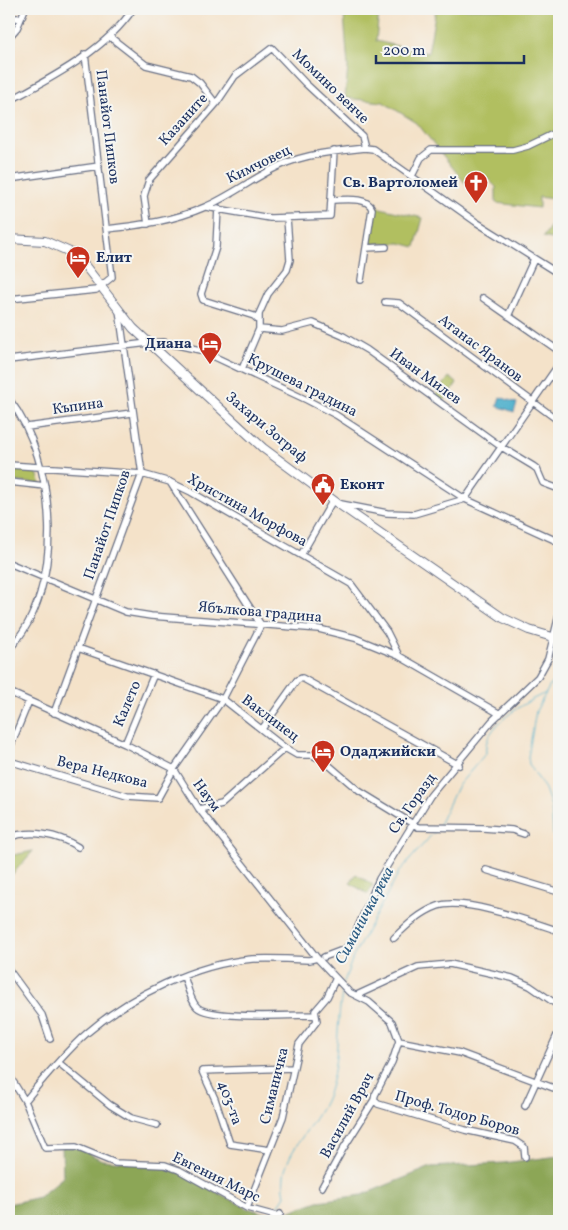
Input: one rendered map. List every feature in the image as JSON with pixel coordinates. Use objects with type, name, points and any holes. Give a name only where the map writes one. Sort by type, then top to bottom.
[{"type":"street","points":[[9,37],[17,28],[25,9]]},
{"type":"street","points":[[9,101],[110,37],[133,9]]},
{"type":"street","points":[[9,18],[21,18]]},
{"type":"street","points":[[110,37],[146,65],[191,76],[200,83],[216,104]]},
{"type":"street","name":"Казаните","points":[[148,224],[144,196],[148,180],[216,104],[236,76],[272,48]]},
{"type":"street","name":"Момино венче","points":[[272,48],[305,83],[362,136],[365,148]]},
{"type":"street","name":"Панайот Пипков","points":[[85,54],[113,272],[112,277],[102,287]]},
{"type":"street","points":[[412,176],[421,158],[431,150],[513,150],[528,146],[559,131]]},
{"type":"street","points":[[365,148],[374,149],[476,222],[559,274]]},
{"type":"street","name":"Кимчовец","points":[[108,229],[166,221],[206,207],[278,166],[291,161],[334,151],[365,148]]},
{"type":"street","points":[[206,207],[270,218],[330,216],[334,151]]},
{"type":"street","points":[[9,180],[98,166]]},
{"type":"street","points":[[331,200],[365,201],[372,209],[360,280]]},
{"type":"street","points":[[218,208],[216,247],[201,294],[203,300],[254,316],[258,320]]},
{"type":"street","points":[[242,369],[260,329],[258,320],[268,294],[288,265],[287,218]]},
{"type":"street","name":"Захари Зограф","points":[[9,239],[45,241],[59,246],[79,259],[132,328],[262,448],[504,618],[529,630],[557,638]]},
{"type":"street","points":[[366,248],[386,247]]},
{"type":"street","points":[[508,316],[534,259]]},
{"type":"street","points":[[9,299],[87,291],[102,287]]},
{"type":"street","points":[[483,298],[559,351]]},
{"type":"street","name":"Атанас Яранов","points":[[385,302],[399,303],[559,421]]},
{"type":"street","name":"Панайот Пипков","points":[[54,713],[142,474],[119,309]]},
{"type":"street","name":"Иван Милев","points":[[260,329],[282,331],[313,323],[335,332],[367,350],[500,446],[537,469],[544,483],[559,488]]},
{"type":"street","name":"Крушева градина","points":[[9,360],[148,343],[184,345],[242,369],[336,415],[465,499],[559,542]]},
{"type":"street","points":[[301,555],[335,501],[387,514],[414,514],[465,499],[500,446],[559,364]]},
{"type":"street","points":[[9,399],[27,427],[45,486],[49,527],[48,556],[35,608],[9,649]]},
{"type":"street","name":"Къпина","points":[[27,427],[132,413]]},
{"type":"street","name":"Христина Морфова","points":[[9,465],[142,474],[170,482],[191,492],[351,584],[387,632],[399,656]]},
{"type":"street","points":[[9,482],[45,486]]},
{"type":"street","points":[[170,482],[261,625]]},
{"type":"street","name":"Ябълкова градина","points":[[9,563],[126,612],[151,616],[319,629],[355,638],[399,656],[500,714]]},
{"type":"street","name":"Св. Горазд","points":[[25,1100],[85,1034],[104,1019],[158,988],[184,976],[251,959],[310,960],[345,949],[351,943],[379,879],[430,796],[459,765],[500,714],[538,677],[557,638],[554,630],[559,616]]},
{"type":"street","name":"Вера Недкова","points":[[9,761],[127,796],[153,799],[161,795],[174,769],[223,699],[261,625]]},
{"type":"street","name":"Ваклинец","points":[[78,648],[223,699],[286,748],[297,755],[312,755],[323,760],[359,791],[418,827],[482,828],[512,830],[524,834]]},
{"type":"street","name":"Калето","points":[[125,744],[154,674]]},
{"type":"street","points":[[262,729],[296,680],[302,678],[459,765]]},
{"type":"street","points":[[9,692],[125,744],[174,769]]},
{"type":"street","points":[[9,750],[29,701]]},
{"type":"street","points":[[199,809],[222,804],[286,748]]},
{"type":"street","name":"Наум","points":[[174,769],[199,809],[336,978],[349,992],[357,995]]},
{"type":"street","points":[[9,837],[24,834],[46,835],[78,847]]},
{"type":"street","points":[[486,870],[559,892]]},
{"type":"street","points":[[394,938],[410,922],[429,910],[455,904],[519,918],[559,931]]},
{"type":"street","points":[[357,995],[418,967],[450,964],[512,978],[530,986],[559,1006]]},
{"type":"street","points":[[9,970],[42,1014],[50,1038]]},
{"type":"street","points":[[184,976],[194,1002],[206,1013],[231,1015],[315,1015]]},
{"type":"street","name":"Симаничка","points":[[247,1208],[283,1117],[299,1044],[317,1021],[315,1011],[327,997],[336,978]]},
{"type":"street","points":[[357,995],[384,1013],[392,1022],[399,1042],[460,1053],[559,1090]]},
{"type":"street","points":[[525,1106],[538,1082],[559,1031]]},
{"type":"street","name":"Василий Врач","points":[[322,1187],[374,1100],[399,1042]]},
{"type":"street","points":[[59,1062],[110,1105],[130,1118],[157,1125]]},
{"type":"street","name":"403-та","points":[[270,1150],[230,1144],[215,1098],[202,1071],[294,1068]]},
{"type":"street","name":"Евгения Марс","points":[[9,1075],[25,1100],[45,1148],[76,1147],[115,1163],[165,1165],[179,1170],[247,1208],[278,1215]]},
{"type":"street","name":"Проф. Тодор Боров","points":[[374,1100],[378,1104],[465,1130],[515,1141],[524,1147],[525,1157]]},
{"type":"green space","points":[[436,9],[559,9],[559,200],[539,197],[539,208],[496,203],[496,187],[487,178],[465,183],[417,123],[383,102],[345,98],[348,67],[344,15],[379,11],[376,41],[428,53]]},
{"type":"green space","points":[[376,207],[423,218],[415,247],[400,243],[371,244],[368,241]]},
{"type":"green space","points":[[559,214],[559,241],[543,237]]},
{"type":"green space","points":[[449,377],[457,383],[444,401],[436,395]]},
{"type":"green space","points":[[9,468],[36,470],[41,484],[9,481]]},
{"type":"green space","points":[[33,851],[9,878],[9,856]]},
{"type":"green space","points":[[356,874],[373,885],[368,894],[350,883]]},
{"type":"green space","points":[[62,1147],[76,1147],[102,1160],[165,1165],[247,1208],[276,1216],[318,1201],[362,1195],[431,1167],[503,1163],[559,1156],[559,1221],[9,1221],[9,1204],[39,1197],[63,1177]]},
{"type":"water","points":[[500,397],[517,403],[514,412],[497,406]]},
{"type":"waterway","points":[[559,665],[558,671],[536,711],[528,757],[529,764],[545,789],[551,806],[555,856],[559,868]]},
{"type":"waterway","name":"Симаничка река","points":[[439,825],[457,787],[486,753],[486,743],[490,734],[507,716],[527,702],[546,693]]},
{"type":"waterway","name":"Симаничка река","points":[[344,982],[353,957],[399,872],[435,831]]},
{"type":"waterway","name":"Симаничка река","points":[[277,1213],[279,1205],[285,1196],[285,1169],[296,1146],[319,1113],[330,1088],[336,1060],[343,989]]},
{"type":"place","name":"Св. Вартоломей","points":[[476,204]]},
{"type":"place","name":"Елит","points":[[78,279]]},
{"type":"place","name":"Диана","points":[[210,365]]},
{"type":"place","name":"Еконт","points":[[323,506]]},
{"type":"place","name":"Одаджийски","points":[[323,773]]}]
